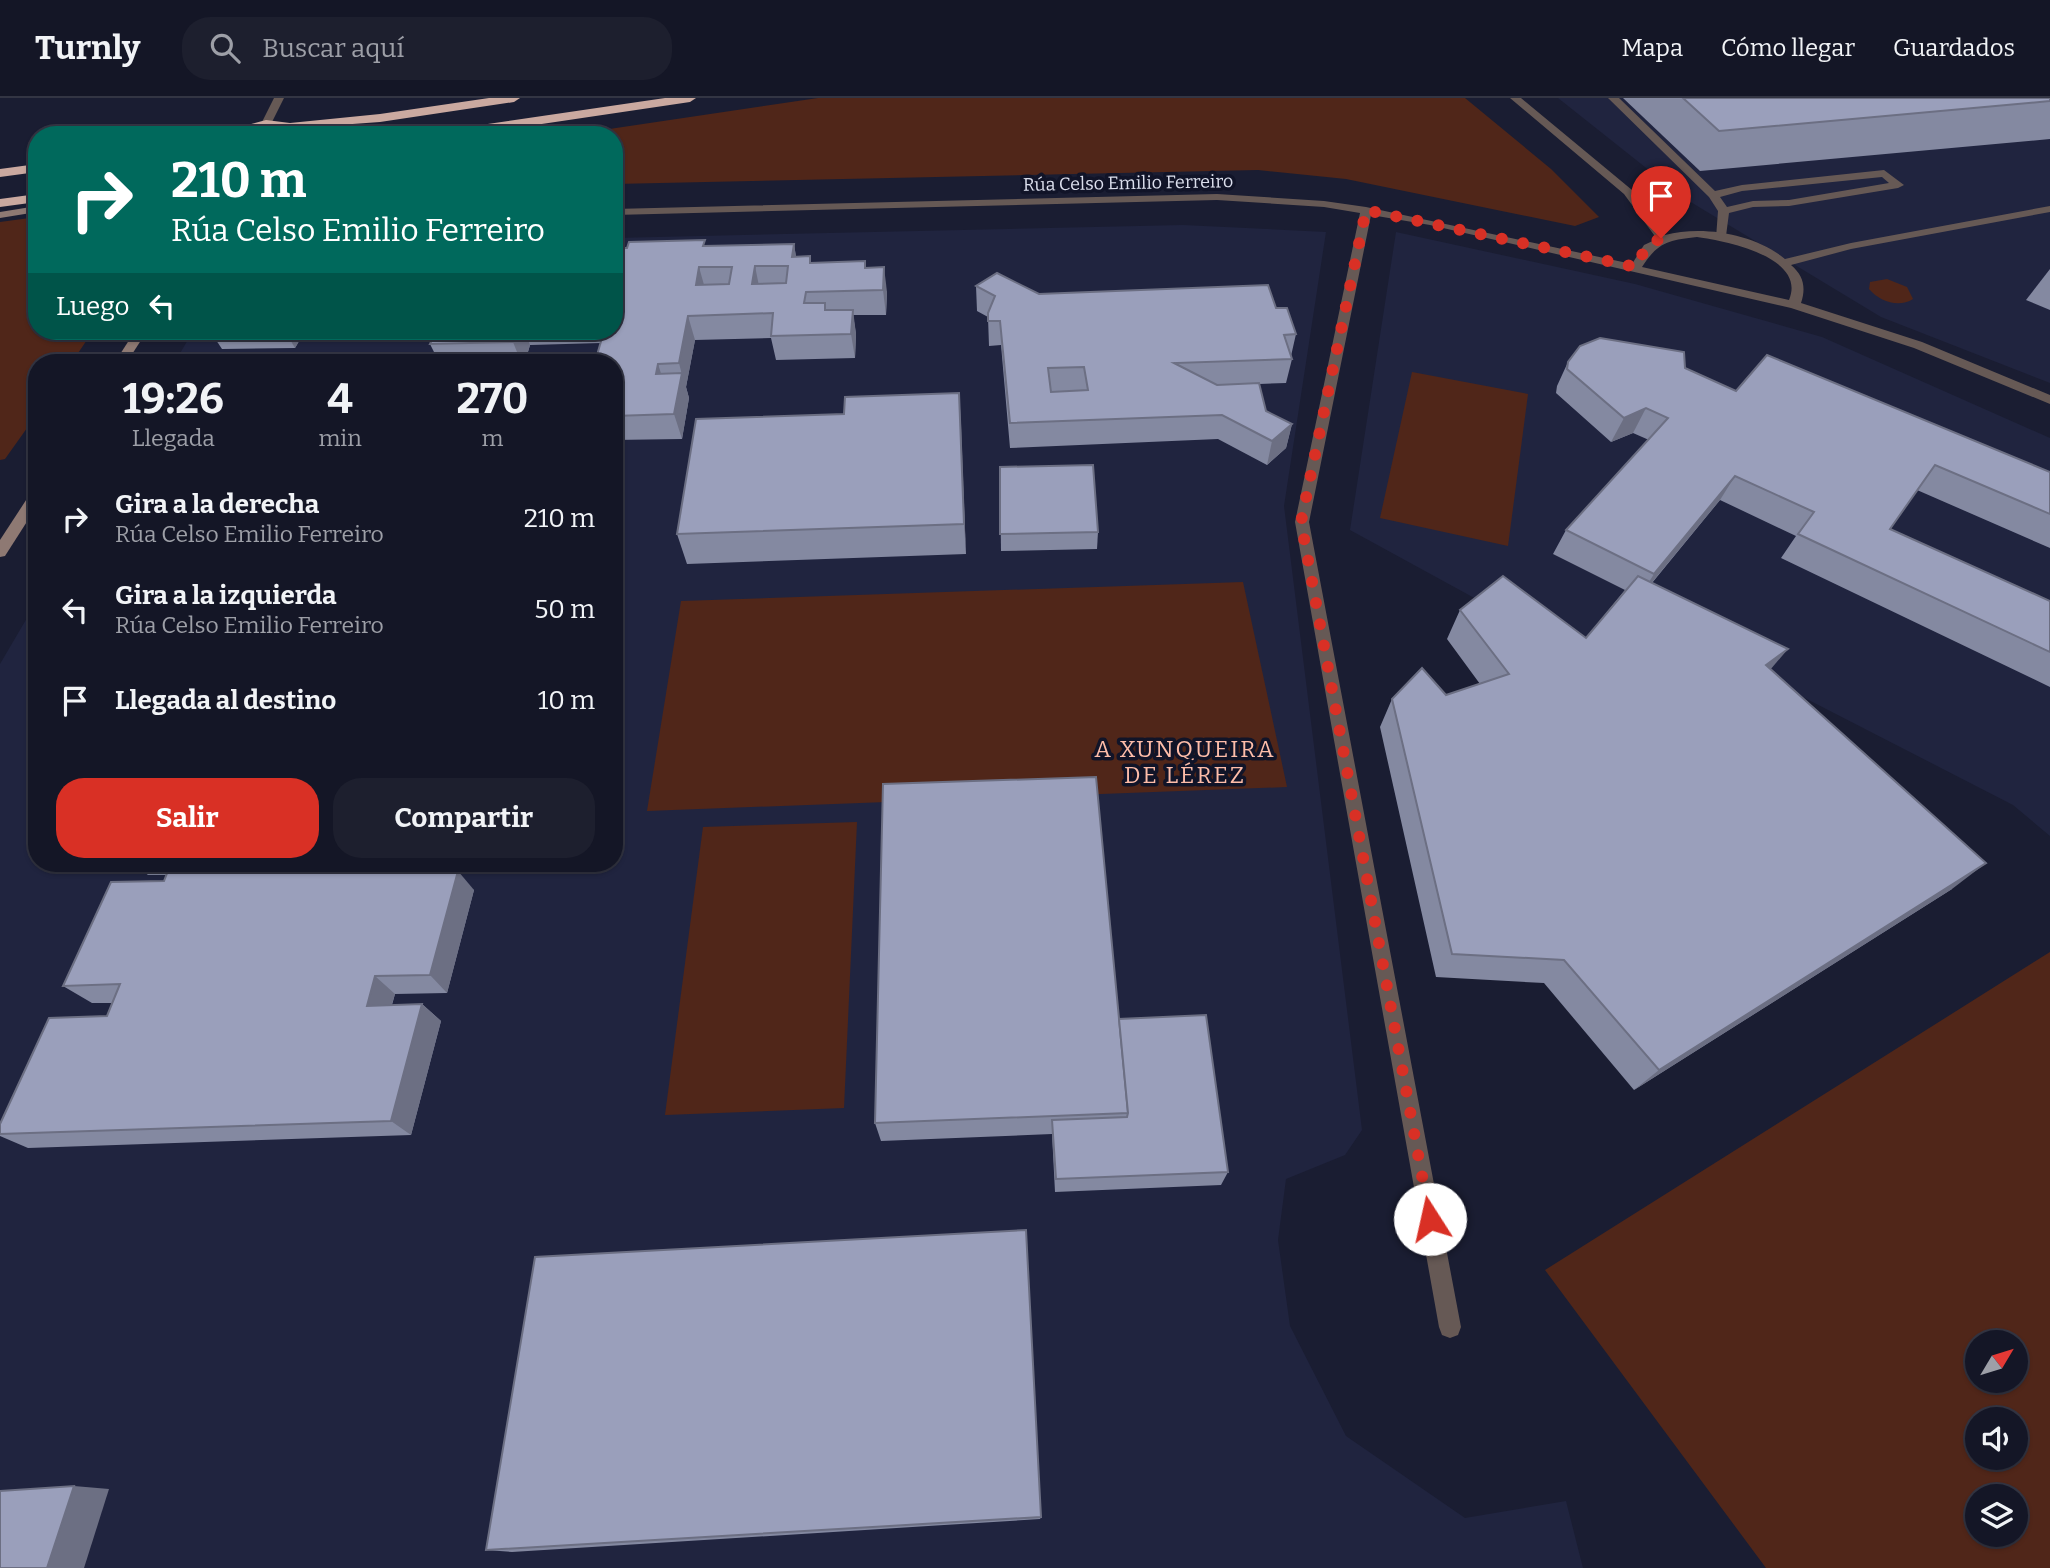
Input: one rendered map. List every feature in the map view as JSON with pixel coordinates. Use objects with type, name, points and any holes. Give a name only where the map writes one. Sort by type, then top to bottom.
[{"type":"highway","points":[[256,126],[380,117],[514,98]]},
{"type":"highway","points":[[501,126],[690,98]]},
{"type":"highway","points":[[0,173],[28,168]]},
{"type":"highway","points":[[0,204],[28,199]]},
{"type":"main road","points":[[0,215],[28,210]]},
{"type":"main road","points":[[0,552],[28,508]]},
{"type":"street","points":[[266,124],[279,98]]},
{"type":"street","points":[[1515,98],[1628,192],[1661,238]]},
{"type":"street","points":[[1613,98],[1713,195],[1724,211],[1720,236]]},
{"type":"street","points":[[1713,195],[1742,188],[1884,173],[1898,185],[1789,203],[1753,204],[1724,211]]},
{"type":"street","name":"Rúa Celso Emilio Ferreiro","points":[[623,212],[1217,197],[1269,199],[1366,210],[1636,267],[1794,305],[1892,336],[1968,364],[2050,400]]},
{"type":"street","points":[[1784,263],[1851,246],[2050,209]]},
{"type":"street","points":[[1366,210],[1301,522],[1450,1327]]},
{"type":"street","points":[[1636,267],[1646,247],[1661,238],[1697,233],[1720,236],[1751,244],[1784,263],[1797,278],[1800,289],[1794,305]]},
{"type":"shaded area","points":[[818,98],[1465,98],[1551,169],[1599,217],[1575,226],[1346,179],[1258,170],[623,184],[623,127]]},
{"type":"shaded area","points":[[1558,98],[2050,98],[2050,383],[1881,317],[1684,198]]},
{"type":"shaded area","points":[[28,218],[28,340],[87,340],[77,354],[28,354],[28,427],[5,459],[0,460],[0,222]]},
{"type":"shaded area","points":[[1183,225],[1326,232],[1284,506],[1362,1130],[1345,1155],[1286,1179],[1278,1240],[1290,1326],[1346,1436],[1465,1518],[1566,1501],[1583,1568],[0,1568],[0,664],[28,616],[28,872],[623,872],[623,354],[180,354],[188,340],[623,340],[623,238]]},
{"type":"shaded area","points":[[1396,232],[1635,284],[1822,337],[2050,438],[2050,836],[2013,805],[1764,677],[1568,667],[1489,606],[1350,530]]},
{"type":"shaded area","points":[[1887,279],[1907,287],[1913,299],[1902,303],[1890,302],[1869,289],[1870,282]]},
{"type":"shaded area","points":[[1412,372],[1528,394],[1508,546],[1380,518]]},
{"type":"shaded area","points":[[1243,582],[1287,787],[647,811],[681,601]]},
{"type":"shaded area","points":[[857,822],[844,1108],[665,1115],[703,827]]},
{"type":"shaded area","points":[[2050,952],[2050,1568],[1766,1568],[1545,1270]]},
{"type":"building","points":[[1683,98],[2050,98],[2050,101],[1719,131]]},
{"type":"building","points":[[705,240],[703,246],[794,244],[792,257],[810,256],[810,263],[865,261],[865,268],[884,267],[883,290],[806,292],[804,303],[825,303],[825,310],[853,310],[851,334],[771,336],[773,313],[688,316],[679,363],[658,364],[656,374],[682,373],[674,414],[623,416],[623,354],[597,354],[601,340],[623,340],[623,248],[627,248],[629,242]],"holes":[[[755,266],[788,266],[786,283],[752,284]],[[699,267],[732,267],[729,284],[696,285]]]},
{"type":"building","points":[[997,273],[1039,294],[1268,285],[1276,308],[1287,308],[1296,334],[1284,335],[1292,359],[1174,363],[1217,385],[1259,383],[1266,411],[1292,424],[1272,441],[1222,415],[1010,423],[1000,321],[988,321],[988,313],[995,296],[976,286]],"holes":[[[1084,367],[1088,390],[1051,392],[1048,368]]]},
{"type":"building","points":[[1600,338],[1684,352],[1685,368],[1736,391],[1767,355],[2050,472],[2050,514],[1935,465],[1890,529],[2050,601],[2050,652],[1798,534],[1814,512],[1735,476],[1654,574],[1566,530],[1668,418],[1646,408],[1624,418],[1567,369],[1568,362],[1580,346]]},
{"type":"building","points":[[432,340],[514,340],[513,342],[430,344]]},
{"type":"building","points":[[959,393],[964,524],[677,534],[696,419],[844,414],[845,397]]},
{"type":"building","points":[[1093,465],[1098,532],[1000,534],[1000,467]]},
{"type":"building","points":[[1503,576],[1586,638],[1638,576],[1788,649],[1766,665],[1986,863],[1659,1070],[1564,960],[1452,954],[1392,699],[1422,668],[1446,695],[1509,674],[1460,610]]},
{"type":"building","points":[[1096,777],[1128,1113],[875,1123],[883,784]]},
{"type":"building","points":[[168,872],[458,872],[430,975],[375,976],[367,1006],[422,1004],[391,1121],[0,1134],[0,1124],[49,1018],[107,1016],[120,984],[63,986],[111,882],[164,881]]},
{"type":"building","points":[[1206,1015],[1228,1172],[1056,1179],[1052,1120],[1127,1117],[1119,1019]]},
{"type":"building","points":[[1026,1230],[1041,1517],[486,1550],[535,1257]]},
{"type":"building","points":[[74,1486],[47,1568],[0,1568],[0,1491]]},
{"type":"district","name":"A XUNQUEIRA DE LÉREZ","points":[[1185,762]]},
{"type":"route","points":[[1430,1219],[1301,522],[1366,210],[1636,267],[1646,247],[1661,238]]}]
